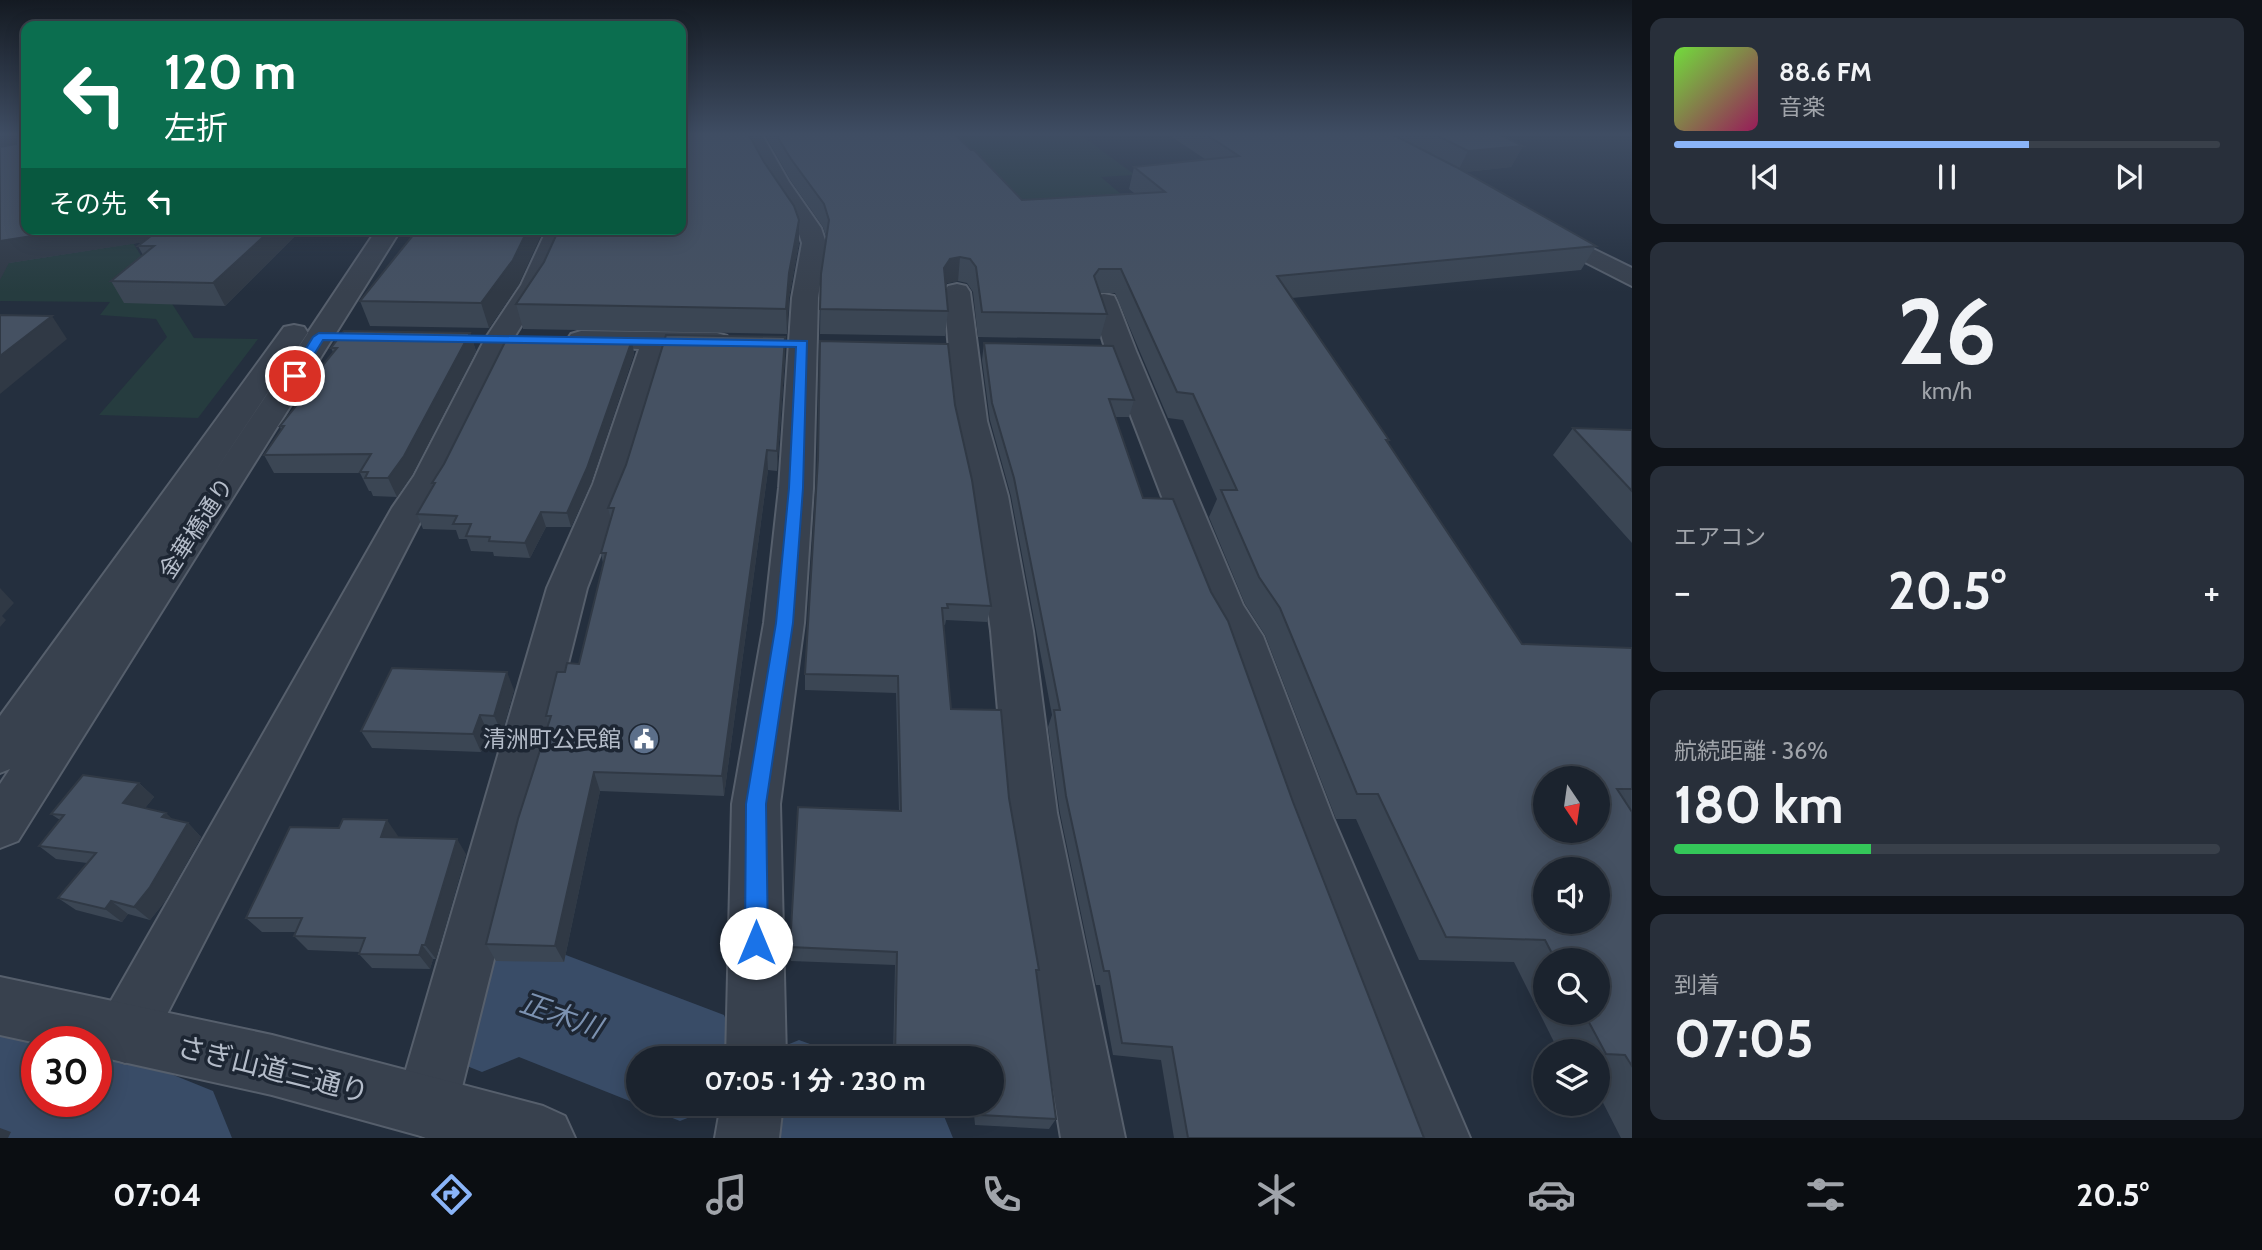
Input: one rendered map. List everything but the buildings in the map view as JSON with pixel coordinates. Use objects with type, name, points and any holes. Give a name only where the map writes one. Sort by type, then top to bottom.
[{"type":"street","points":[[754,1046],[756,804],[784,623],[796,488],[789,344],[805,298],[814,243],[809,228],[780,186]]},
{"type":"street","points":[[1528,223],[1632,278]]},
{"type":"street","name":"金華橋通り","points":[[0,753],[362,235]]},
{"type":"street","name":"金華橋通り","points":[[0,825],[275,408],[333,337],[386,235]]},
{"type":"street","points":[[125,1034],[410,508],[511,339],[556,235]]},
{"type":"street","points":[[957,292],[971,421],[990,496],[1012,631],[1032,813],[1093,1138]]},
{"type":"street","points":[[1104,302],[1108,351],[1225,608],[1242,636],[1308,818],[1438,1138]]},
{"type":"street","points":[[511,339],[789,344]]},
{"type":"street","points":[[426,1107],[567,588],[610,484],[656,341]]},
{"type":"street","name":"さぎ山道三通り","points":[[0,1006],[272,1065],[543,1138]]},
{"type":"green space","points":[[989,186],[1112,186],[1136,207],[1011,214]]},
{"type":"green space","points":[[133,243],[194,338],[258,339],[198,418],[99,415],[167,337],[156,319],[100,315],[110,302],[0,301],[0,262]]},
{"type":"waterway","name":"正木川","points":[[482,1012],[513,995],[646,1046]]},
{"type":"waterway","name":"正木川","points":[[0,1094],[166,1138]]},
{"type":"waterway","name":"正木川","points":[[830,1116],[887,1138]]},
{"type":"place","name":"清洲町公民館","points":[[644,739]]},
{"type":"route","points":[[295,376],[319,337],[803,344],[796,488],[784,623],[756,804],[756,943]]}]
